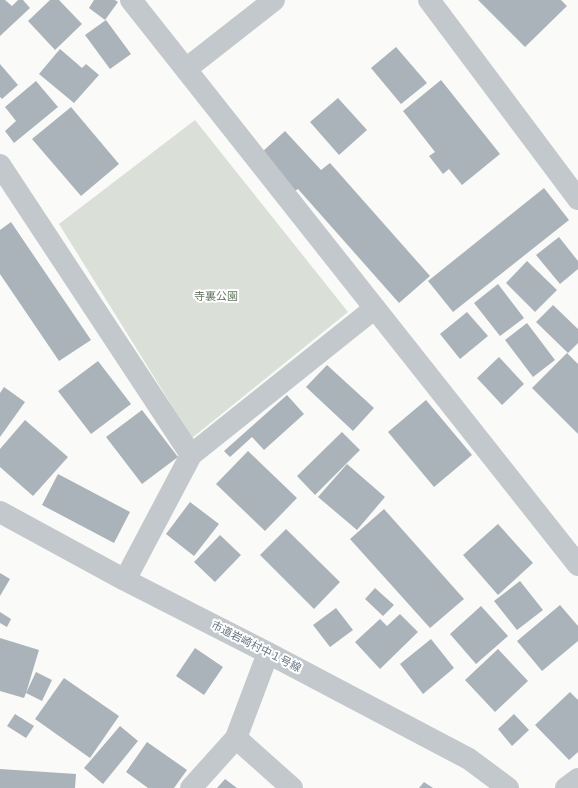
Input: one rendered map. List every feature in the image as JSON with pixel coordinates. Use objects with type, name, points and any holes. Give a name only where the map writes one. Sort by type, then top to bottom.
[{"type":"street","points":[[131,0],[375,308],[574,552]]},
{"type":"street","points":[[186,68],[274,0]]},
{"type":"street","points":[[429,0],[578,199]]},
{"type":"street","points":[[0,165],[191,456]]},
{"type":"street","points":[[125,580],[191,456],[375,308]]},
{"type":"street","name":"市道岩崎村中１号線","points":[[0,512],[125,580],[268,653],[469,759],[508,788]]},
{"type":"street","points":[[191,788],[236,738],[268,653]]},
{"type":"street","points":[[236,738],[292,788]]},
{"type":"street","points":[[566,788],[578,779]]},
{"type":"green space","name":"寺裏公園","points":[[195,120],[348,312],[192,438],[59,224]]},
{"type":"building","points":[[0,0],[5,0],[12,6],[18,0],[23,0],[30,8],[0,36]]},
{"type":"building","points":[[50,0],[59,0],[82,24],[55,50],[28,21]]},
{"type":"building","points":[[94,0],[115,0],[118,2],[105,20],[89,8]]},
{"type":"building","points":[[478,0],[561,0],[567,6],[525,47]]},
{"type":"building","points":[[106,20],[131,54],[110,69],[85,35]]},
{"type":"building","points":[[396,47],[427,83],[401,104],[371,68]]},
{"type":"building","points":[[60,49],[82,68],[86,64],[99,75],[74,103],[39,74]]},
{"type":"building","points":[[0,64],[18,85],[2,99],[0,97]]},
{"type":"building","points":[[441,80],[500,154],[462,185],[449,169],[443,174],[429,156],[435,152],[403,111]]},
{"type":"building","points":[[36,81],[58,107],[14,143],[5,131],[16,121],[5,107]]},
{"type":"building","points":[[338,98],[367,130],[339,155],[310,122]]},
{"type":"building","points":[[71,107],[119,164],[81,196],[32,139]]},
{"type":"building","points":[[285,131],[321,170],[330,163],[430,276],[399,303],[298,189],[295,191],[261,153]]},
{"type":"building","points":[[544,188],[569,220],[453,312],[428,281]]},
{"type":"building","points":[[11,222],[91,340],[59,361],[0,274],[0,230]]},
{"type":"building","points":[[559,237],[578,261],[578,269],[560,284],[536,255]]},
{"type":"building","points":[[527,261],[557,290],[535,312],[506,283]]},
{"type":"building","points":[[498,284],[524,318],[500,336],[474,303]]},
{"type":"building","points":[[553,305],[578,329],[578,343],[568,353],[536,322]]},
{"type":"building","points":[[467,312],[488,336],[460,359],[440,334]]},
{"type":"building","points":[[527,323],[555,360],[533,377],[505,340]]},
{"type":"building","points":[[567,353],[578,364],[578,434],[532,388]]},
{"type":"building","points":[[499,357],[524,384],[502,405],[477,378]]},
{"type":"building","points":[[98,361],[131,404],[91,434],[58,391]]},
{"type":"building","points":[[327,365],[374,408],[353,431],[306,387]]},
{"type":"building","points":[[4,387],[25,402],[0,437],[0,393]]},
{"type":"building","points":[[287,395],[304,414],[264,450],[252,437],[230,457],[224,451]]},
{"type":"building","points":[[426,400],[472,455],[434,487],[388,432]]},
{"type":"building","points":[[142,410],[178,457],[142,484],[106,437]]},
{"type":"building","points":[[25,420],[68,457],[33,496],[0,467],[0,449]]},
{"type":"building","points":[[342,432],[360,450],[315,495],[297,476]]},
{"type":"building","points":[[248,451],[297,498],[265,531],[216,484]]},
{"type":"building","points":[[347,464],[385,497],[357,530],[318,497]]},
{"type":"building","points":[[58,474],[130,512],[114,543],[42,505]]},
{"type":"building","points":[[190,502],[219,524],[194,556],[166,534]]},
{"type":"building","points":[[384,509],[464,599],[430,628],[350,539]]},
{"type":"building","points":[[498,524],[533,563],[498,595],[463,555]]},
{"type":"building","points":[[286,529],[340,582],[314,609],[260,555]]},
{"type":"building","points":[[220,535],[241,555],[215,582],[194,562]]},
{"type":"building","points":[[0,573],[10,579],[0,596]]},
{"type":"building","points":[[520,581],[543,610],[517,630],[494,601]]},
{"type":"building","points":[[375,588],[394,605],[383,616],[365,599]]},
{"type":"building","points":[[560,605],[578,626],[578,641],[542,671],[517,641]]},
{"type":"building","points":[[481,606],[508,636],[476,664],[450,634]]},
{"type":"building","points":[[336,608],[353,630],[330,647],[313,625]]},
{"type":"building","points":[[0,612],[11,619],[7,627],[0,623]]},
{"type":"building","points":[[400,614],[418,632],[380,669],[355,642],[380,619],[387,626]]},
{"type":"building","points":[[0,638],[39,650],[24,698],[0,691]]},
{"type":"building","points":[[431,639],[454,668],[423,694],[400,664]]},
{"type":"building","points":[[195,648],[223,667],[204,695],[176,676]]},
{"type":"building","points":[[498,649],[528,681],[495,712],[465,680]]},
{"type":"building","points":[[36,672],[52,680],[42,701],[26,693]]},
{"type":"building","points":[[64,678],[119,716],[90,758],[35,719]]},
{"type":"building","points":[[570,692],[578,700],[578,752],[569,760],[535,725]]},
{"type":"building","points":[[15,714],[34,726],[26,738],[7,726]]},
{"type":"building","points":[[514,714],[529,730],[512,746],[498,729]]},
{"type":"building","points":[[120,726],[138,741],[103,784],[84,768]]},
{"type":"building","points":[[147,742],[187,770],[174,788],[148,788],[126,772]]},
{"type":"building","points":[[0,769],[76,774],[75,788],[0,788]]},
{"type":"building","points":[[225,779],[237,788],[217,788]]},
{"type":"building","points":[[424,782],[433,788],[419,788]]}]
